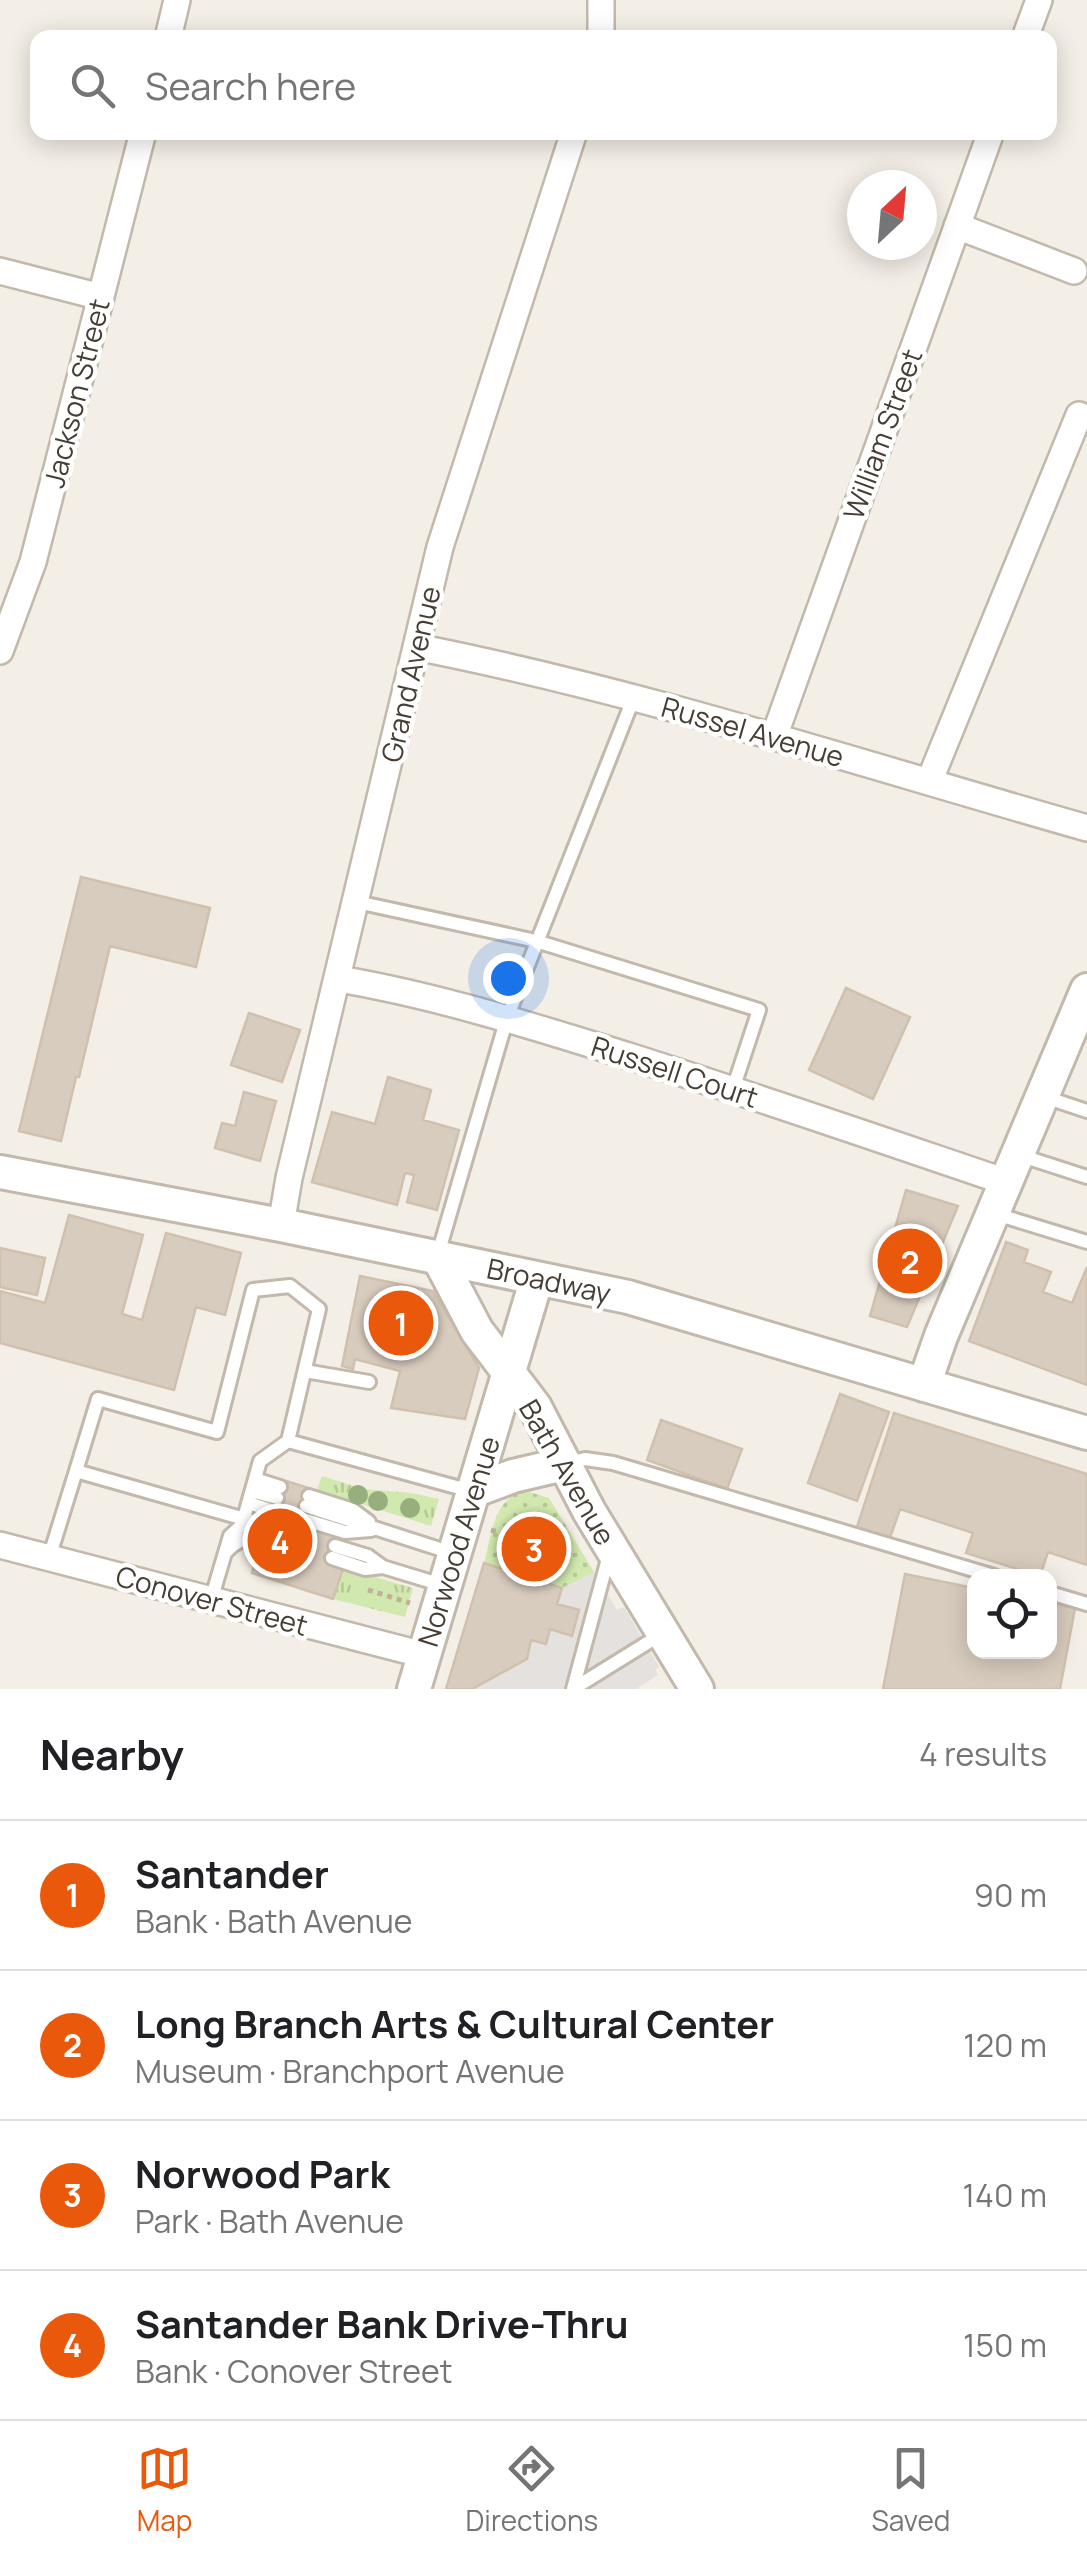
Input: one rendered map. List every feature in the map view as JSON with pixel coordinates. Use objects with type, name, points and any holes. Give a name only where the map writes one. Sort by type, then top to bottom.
[{"type":"street","points":[[170,30],[177,0]]},
{"type":"street","points":[[601,0],[601,30]]},
{"type":"street","points":[[1028,30],[1038,0]]},
{"type":"street","name":"Jackson Street","points":[[0,651],[32,562],[141,140]]},
{"type":"street","name":"Grand Avenue","points":[[281,1225],[289,1178],[445,531],[571,140]]},
{"type":"street","name":"William Street","points":[[774,737],[988,140]]},
{"type":"street","points":[[957,226],[1074,271]]},
{"type":"street","points":[[0,272],[101,297]]},
{"type":"street","points":[[929,782],[1078,415]]},
{"type":"street","name":"Russel Avenue","points":[[416,647],[634,698],[1087,828]]},
{"type":"street","name":"Russell Court","points":[[339,978],[507,1018],[733,1090],[1012,1168]]},
{"type":"street","points":[[924,1385],[941,1336],[1085,1003]]},
{"type":"street","name":"Broadway","points":[[0,1172],[628,1297],[1087,1434]]},
{"type":"street","name":"Bath Avenue","points":[[438,1257],[477,1331],[535,1406],[612,1548],[697,1689]]},
{"type":"street","name":"Norwood Avenue","points":[[414,1689],[537,1278]]},
{"type":"street","points":[[473,1491],[512,1476],[564,1464]]},
{"type":"street","name":"Conover Street","points":[[0,1545],[424,1655]]},
{"type":"lane","points":[[438,1257],[507,1018],[634,698]]},
{"type":"lane","points":[[357,902],[536,941],[759,1010],[733,1090]]},
{"type":"lane","points":[[1043,1096],[1087,1111]]},
{"type":"lane","points":[[1012,1168],[1087,1177]]},
{"type":"lane","points":[[994,1214],[1087,1242]]},
{"type":"lane","points":[[49,1558],[98,1399],[217,1432],[253,1290],[290,1286],[320,1309],[288,1442],[260,1461],[242,1525],[230,1536],[212,1600]]},
{"type":"lane","points":[[304,1371],[369,1382]]},
{"type":"lane","points":[[288,1442],[473,1491]]},
{"type":"lane","points":[[564,1464],[585,1459],[612,1463],[970,1569]]},
{"type":"lane","points":[[76,1471],[244,1518],[267,1533],[236,1542],[222,1564]]},
{"type":"lane","points":[[252,1491],[277,1499],[252,1491]]},
{"type":"lane","points":[[378,1530],[353,1510],[306,1507],[346,1532],[378,1530],[455,1553]]},
{"type":"lane","points":[[573,1689],[612,1548]]},
{"type":"lane","points":[[334,1552],[368,1556],[383,1567],[445,1586]]},
{"type":"lane","points":[[1057,1595],[1087,1604]]},
{"type":"lane","points":[[573,1689],[663,1633]]},
{"type":"path","points":[[537,1535],[565,1518]]},
{"type":"path","points":[[488,1528],[518,1538]]},
{"type":"path","points":[[524,1530],[534,1531],[538,1545],[530,1551],[521,1548],[518,1538],[524,1530]]},
{"type":"path","points":[[360,1588],[413,1604]]},
{"type":"green space","points":[[322,1476],[363,1489],[439,1499],[431,1526],[317,1490]]},
{"type":"green space","points":[[526,1491],[549,1498],[594,1572],[565,1588],[484,1563],[500,1509]]},
{"type":"green space","points":[[343,1568],[413,1588],[405,1617],[333,1599]]},
{"type":"shaded area","points":[[594,1572],[617,1610],[624,1607],[659,1667],[655,1670],[658,1675],[636,1689],[472,1689],[526,1659],[531,1640],[546,1644],[550,1629],[572,1635],[579,1610],[557,1604],[562,1588]]},
{"type":"building","points":[[81,877],[210,908],[196,967],[110,946],[61,1141],[19,1131]]},
{"type":"building","points":[[846,988],[910,1017],[873,1099],[809,1070]]},
{"type":"building","points":[[249,1013],[300,1030],[282,1082],[231,1065]]},
{"type":"building","points":[[388,1077],[431,1090],[423,1120],[459,1130],[437,1210],[407,1202],[414,1175],[405,1173],[397,1205],[312,1182],[332,1112],[375,1124]]},
{"type":"building","points":[[244,1092],[276,1101],[260,1161],[215,1148],[222,1123],[235,1126]]},
{"type":"building","points":[[906,1190],[958,1206],[907,1327],[870,1316]]},
{"type":"building","points":[[69,1215],[143,1235],[122,1314],[142,1320],[166,1233],[241,1253],[225,1315],[196,1307],[174,1390],[0,1343],[0,1291],[45,1303]]},
{"type":"building","points":[[1006,1242],[1028,1250],[1024,1262],[1051,1272],[1043,1292],[1072,1303],[1087,1267],[1087,1385],[969,1341]]},
{"type":"building","points":[[0,1248],[45,1258],[37,1295],[0,1287]]},
{"type":"building","points":[[360,1276],[433,1291],[479,1368],[465,1419],[391,1408],[400,1371],[355,1359],[353,1369],[342,1366]]},
{"type":"building","points":[[840,1394],[889,1412],[857,1501],[808,1483]]},
{"type":"building","points":[[894,1413],[1087,1474],[1087,1565],[1048,1552],[1042,1569],[1017,1569],[966,1553],[973,1533],[900,1509],[890,1538],[857,1527]]},
{"type":"building","points":[[661,1420],[742,1449],[727,1489],[647,1460]]},
{"type":"building","points":[[283,1480],[312,1489],[293,1551],[303,1554],[311,1528],[338,1536],[331,1562],[344,1566],[333,1599],[252,1573]]},
{"type":"building","points":[[484,1563],[562,1588],[557,1604],[579,1610],[572,1636],[550,1629],[546,1644],[531,1640],[527,1659],[472,1689],[446,1689]]},
{"type":"building","points":[[905,1574],[967,1587],[967,1659],[1057,1659],[1057,1604],[1075,1608],[1060,1689],[883,1689]]},
{"type":"place","name":"Long Branch Arts & Cultural Center","points":[[910,1261]]},
{"type":"place","name":"Santander","points":[[401,1323]]},
{"type":"place","name":"Santander Bank Drive-Thru","points":[[280,1541]]},
{"type":"place","name":"Norwood Park","points":[[534,1549]]}]
